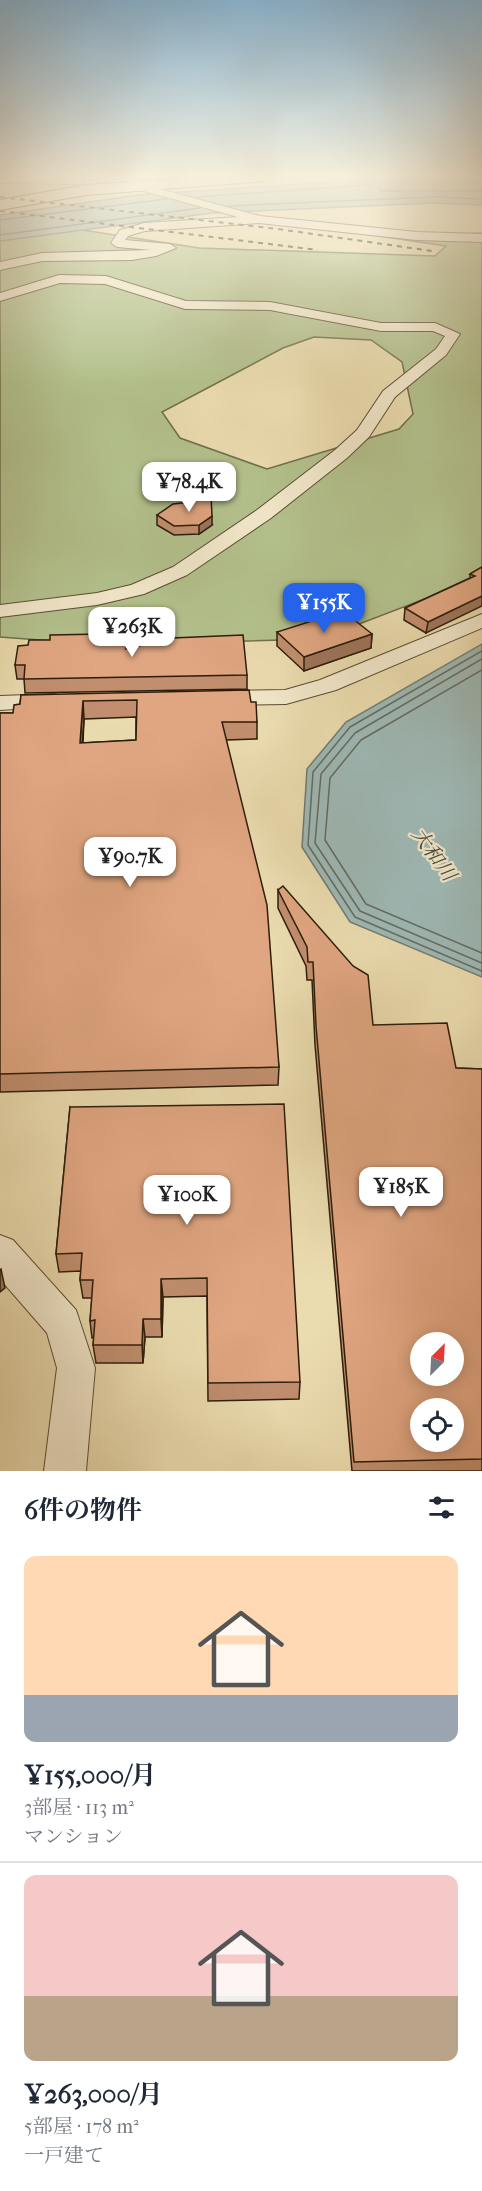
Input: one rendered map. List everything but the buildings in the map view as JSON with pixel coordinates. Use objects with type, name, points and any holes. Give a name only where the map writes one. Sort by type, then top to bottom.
[{"type":"street","points":[[0,267],[13,261],[74,255],[156,253],[170,248],[145,246]]},
{"type":"street","points":[[0,297],[59,279],[106,280],[185,305],[270,306],[303,311],[343,322],[381,327],[435,327],[453,334],[441,352],[389,394],[363,433],[342,454],[264,514],[189,566],[137,590],[97,598],[0,611]]},
{"type":"street","points":[[201,698],[286,697],[328,685],[482,620]]},
{"type":"street","points":[[0,703],[75,701]]},
{"type":"street","points":[[0,1252],[63,1323],[76,1368],[65,1471]]},
{"type":"green space","points":[[0,246],[184,246],[435,256],[446,246],[444,246],[482,246],[482,577],[320,639],[106,645],[0,637]],"holes":[[[314,337],[371,340],[402,362],[413,414],[399,429],[267,469],[180,438],[162,412],[283,348]]]},
{"type":"water","name":"大和川","points":[[482,644],[482,977],[350,922],[302,847],[307,769],[346,722]]},
{"type":"railway","points":[[283,246],[318,250]]},
{"type":"railway","points":[[395,246],[432,251]]}]
